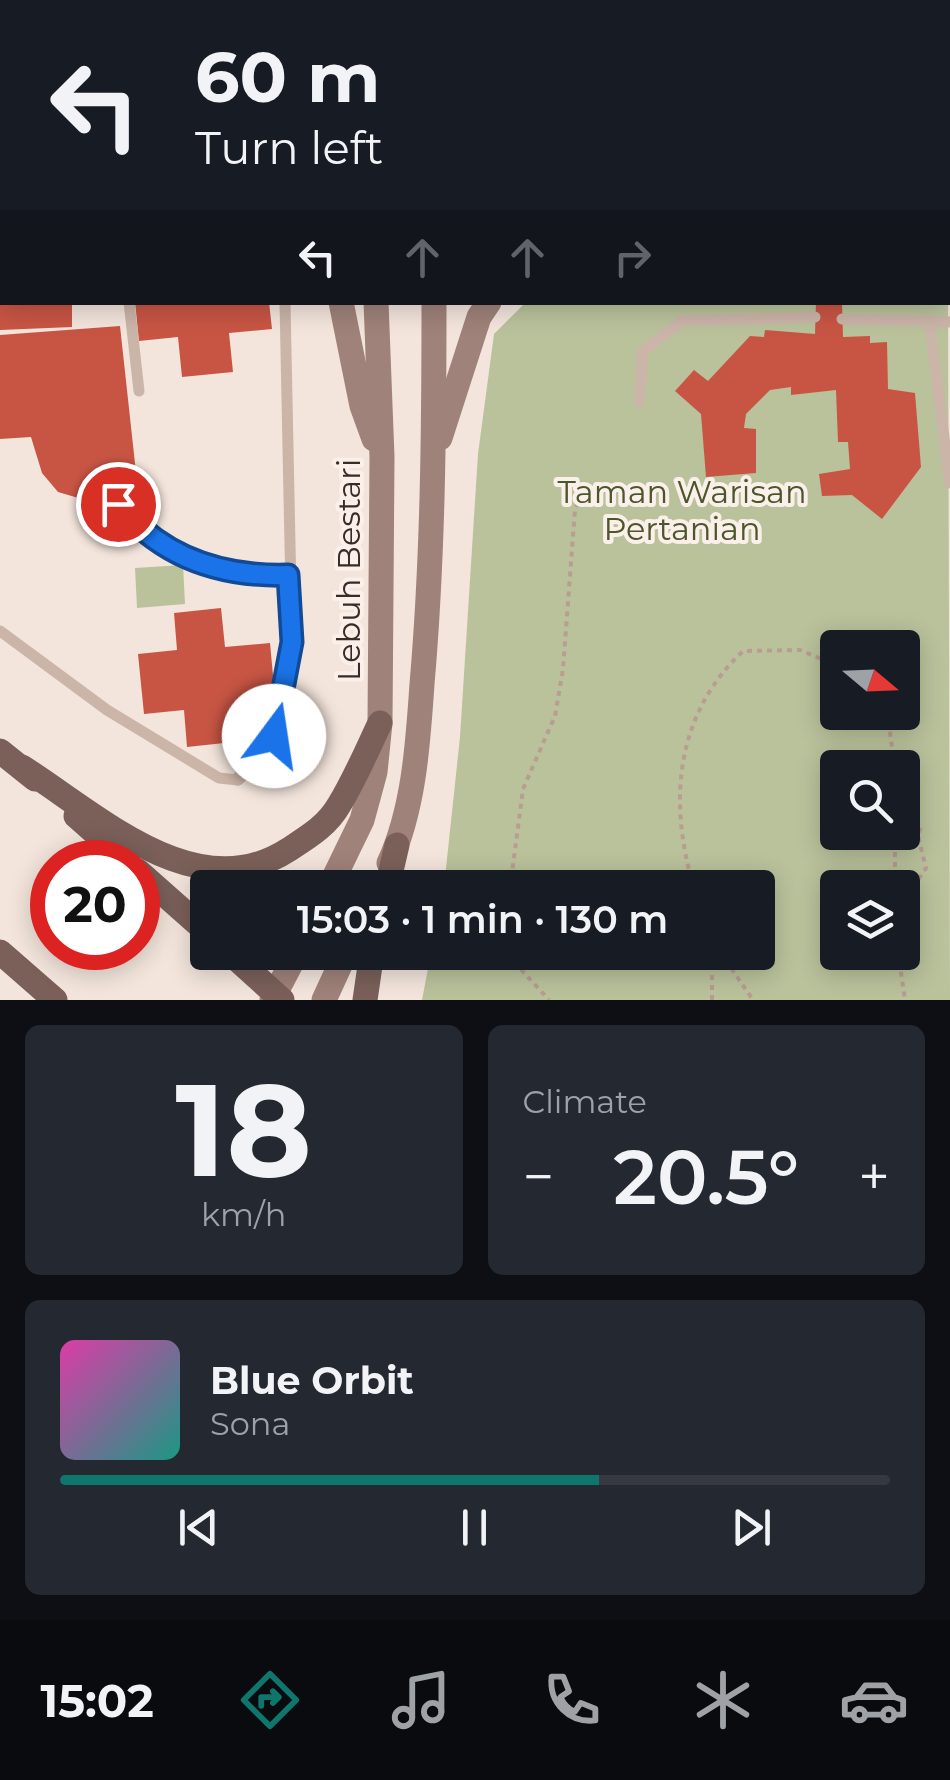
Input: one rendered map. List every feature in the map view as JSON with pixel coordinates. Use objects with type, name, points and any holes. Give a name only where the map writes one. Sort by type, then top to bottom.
[{"type":"main road","points":[[341,305],[362,406],[382,457]]},
{"type":"main road","name":"Lebuh Bestari","points":[[338,870],[362,820],[375,772],[380,723],[382,457],[376,305]]},
{"type":"main road","points":[[391,870],[417,751],[430,598],[434,305]]},
{"type":"main road","points":[[432,468],[479,317],[487,305]]},
{"type":"main road","points":[[22,768],[164,857],[224,872],[263,866],[322,827],[339,806],[380,723]]},
{"type":"main road","points":[[0,751],[103,840]]},
{"type":"main road","points":[[385,870],[397,845]]},
{"type":"main road","points":[[160,890],[190,917]]},
{"type":"main road","points":[[0,952],[55,1000]]},
{"type":"main road","points":[[247,970],[276,998],[289,970]]},
{"type":"main road","points":[[324,1000],[338,970]]},
{"type":"main road","points":[[364,1000],[369,970]]},
{"type":"lane","points":[[130,305],[139,392]]},
{"type":"lane","points":[[0,631],[107,710],[219,778],[238,780],[263,759],[280,718],[292,642],[285,305]]},
{"type":"lane","points":[[638,402],[642,350],[681,321],[815,317]]},
{"type":"lane","points":[[842,318],[950,322]]},
{"type":"lane","points":[[929,320],[950,483]]},
{"type":"lane","points":[[118,504],[134,524],[171,552],[214,569],[256,576],[288,575]]},
{"type":"path","points":[[512,870],[523,789],[555,716],[563,669],[575,508],[583,490],[646,488]]},
{"type":"path","points":[[691,870],[677,798],[684,746],[720,672],[743,651],[800,650],[820,658]]},
{"type":"path","points":[[920,844],[926,868],[920,877]]},
{"type":"path","points":[[522,970],[549,1000]]},
{"type":"path","points":[[712,970],[712,1000]]},
{"type":"path","points":[[732,970],[753,1000]]},
{"type":"path","points":[[901,970],[905,1000]]},
{"type":"green space","name":"Taman Warisan Pertanian","points":[[523,305],[948,305],[950,1000],[422,1000],[428,970],[775,970],[775,870],[446,870],[460,737],[478,454],[494,334]]},
{"type":"green space","points":[[183,565],[185,604],[137,608],[135,568]]},
{"type":"building","points":[[0,305],[72,305],[72,327],[0,330]]},
{"type":"building","points":[[135,305],[269,305],[272,329],[229,333],[233,372],[182,377],[178,337],[139,341]]},
{"type":"building","points":[[816,305],[842,305],[843,337],[870,336],[870,343],[887,342],[888,389],[915,393],[921,467],[882,519],[852,495],[822,496],[819,474],[850,469],[848,442],[838,442],[836,390],[791,395],[791,387],[770,390],[746,414],[744,428],[756,429],[756,473],[706,477],[701,414],[675,391],[694,370],[708,381],[750,336],[764,337],[765,330],[815,334]]},
{"type":"building","points":[[120,326],[139,500],[92,502],[58,492],[42,473],[31,437],[0,439],[0,335]]},
{"type":"building","points":[[221,608],[225,647],[270,643],[275,697],[239,700],[243,741],[187,747],[184,710],[144,714],[138,654],[177,650],[174,613]]},
{"type":"route","points":[[118,504],[134,524],[171,552],[214,569],[256,576],[288,575],[292,642],[288,680],[274,736]]}]
